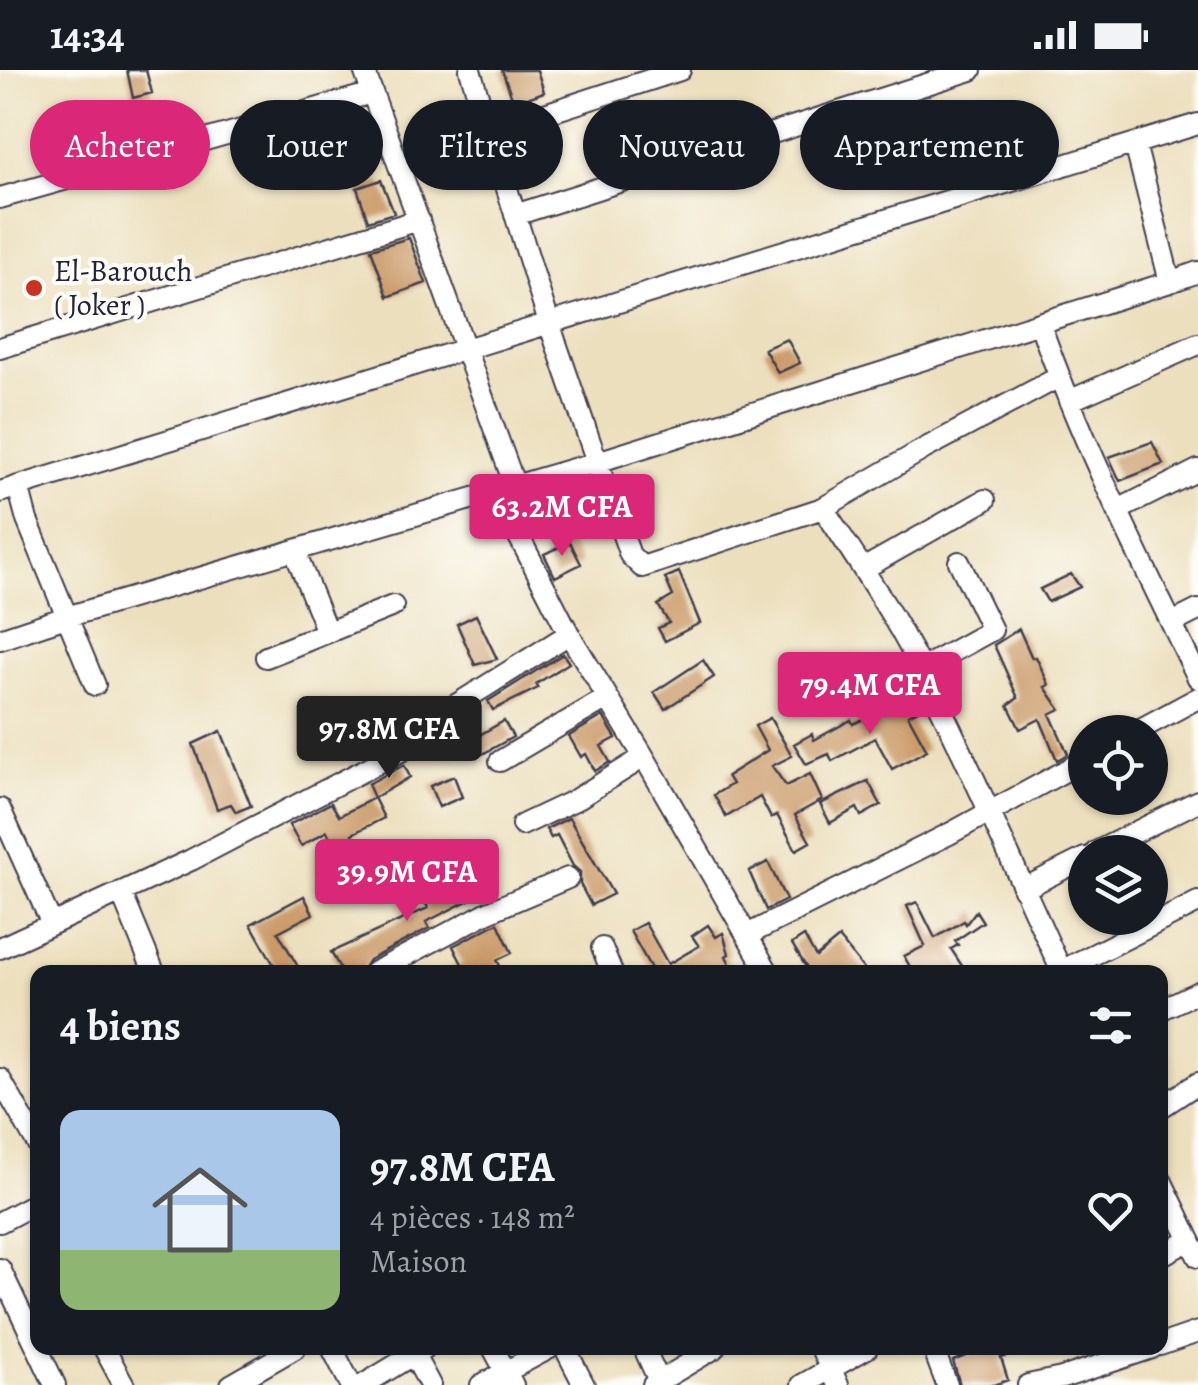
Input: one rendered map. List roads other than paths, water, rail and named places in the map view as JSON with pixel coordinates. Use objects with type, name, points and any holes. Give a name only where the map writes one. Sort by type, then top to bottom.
[{"type":"street","points":[[364,70],[467,349],[506,489],[569,634],[764,965]]},
{"type":"street","points":[[470,70],[479,100]]},
{"type":"street","points":[[563,108],[680,70]]},
{"type":"street","points":[[515,215],[970,70]]},
{"type":"street","points":[[0,198],[372,93]]},
{"type":"street","points":[[95,685],[27,520],[9,489],[1198,124]]},
{"type":"street","points":[[1136,144],[1170,282]]},
{"type":"street","points":[[507,190],[630,555],[642,567],[823,508],[1059,377]]},
{"type":"street","points":[[0,348],[419,220]]},
{"type":"street","points":[[0,639],[597,462],[1198,272]]},
{"type":"street","points":[[1040,324],[1069,401],[1198,678]]},
{"type":"street","points":[[1069,401],[1198,344]]},
{"type":"street","points":[[1118,510],[1198,470]]},
{"type":"street","points":[[864,569],[986,500]]},
{"type":"street","points":[[823,508],[922,669],[1059,965]]},
{"type":"street","points":[[295,552],[328,632]]},
{"type":"street","points":[[922,669],[992,630],[958,562]]},
{"type":"street","points":[[266,658],[392,606]]},
{"type":"street","points":[[1172,624],[1198,610]]},
{"type":"street","points":[[0,948],[191,860],[437,732],[440,715],[569,634]]},
{"type":"street","points":[[500,761],[607,698]]},
{"type":"street","points":[[1166,715],[1198,698]]},
{"type":"street","points":[[522,826],[575,800],[644,757]]},
{"type":"street","points":[[747,935],[1068,769]]},
{"type":"street","points":[[1130,835],[1198,801]]},
{"type":"street","points":[[0,810],[52,924]]},
{"type":"street","points":[[1023,889],[1068,866]]},
{"type":"street","points":[[387,965],[488,912],[568,878]]},
{"type":"street","points":[[121,892],[151,965]]},
{"type":"street","points":[[1076,965],[1198,902]]},
{"type":"street","points":[[602,948],[609,965]]},
{"type":"street","points":[[1168,1006],[1198,992]]},
{"type":"street","points":[[0,1079],[30,1131]]},
{"type":"street","points":[[1168,1103],[1198,1083]]},
{"type":"street","points":[[1168,1194],[1194,1248],[1168,1254]]},
{"type":"street","points":[[0,1222],[30,1206]]},
{"type":"street","points":[[0,1269],[30,1327]]},
{"type":"street","points":[[1168,1342],[1198,1332]]},
{"type":"street","points":[[44,1355],[55,1385]]},
{"type":"street","points":[[108,1355],[124,1385]]},
{"type":"street","points":[[231,1385],[263,1377],[287,1355]]},
{"type":"street","points":[[336,1355],[351,1385]]},
{"type":"street","points":[[363,1385],[408,1355]]},
{"type":"street","points":[[418,1355],[430,1385]]},
{"type":"street","points":[[498,1355],[509,1378]]},
{"type":"street","points":[[481,1385],[509,1378],[540,1355]]},
{"type":"street","points":[[569,1355],[584,1385]]},
{"type":"street","points":[[646,1355],[656,1383],[703,1355]]},
{"type":"street","points":[[802,1385],[834,1377],[858,1355]]},
{"type":"street","points":[[937,1355],[948,1385]]},
{"type":"street","points":[[1028,1385],[1063,1381],[1133,1355]]},
{"type":"place","name":"El-Barouch ( Joker )","points":[[34,288]]}]
